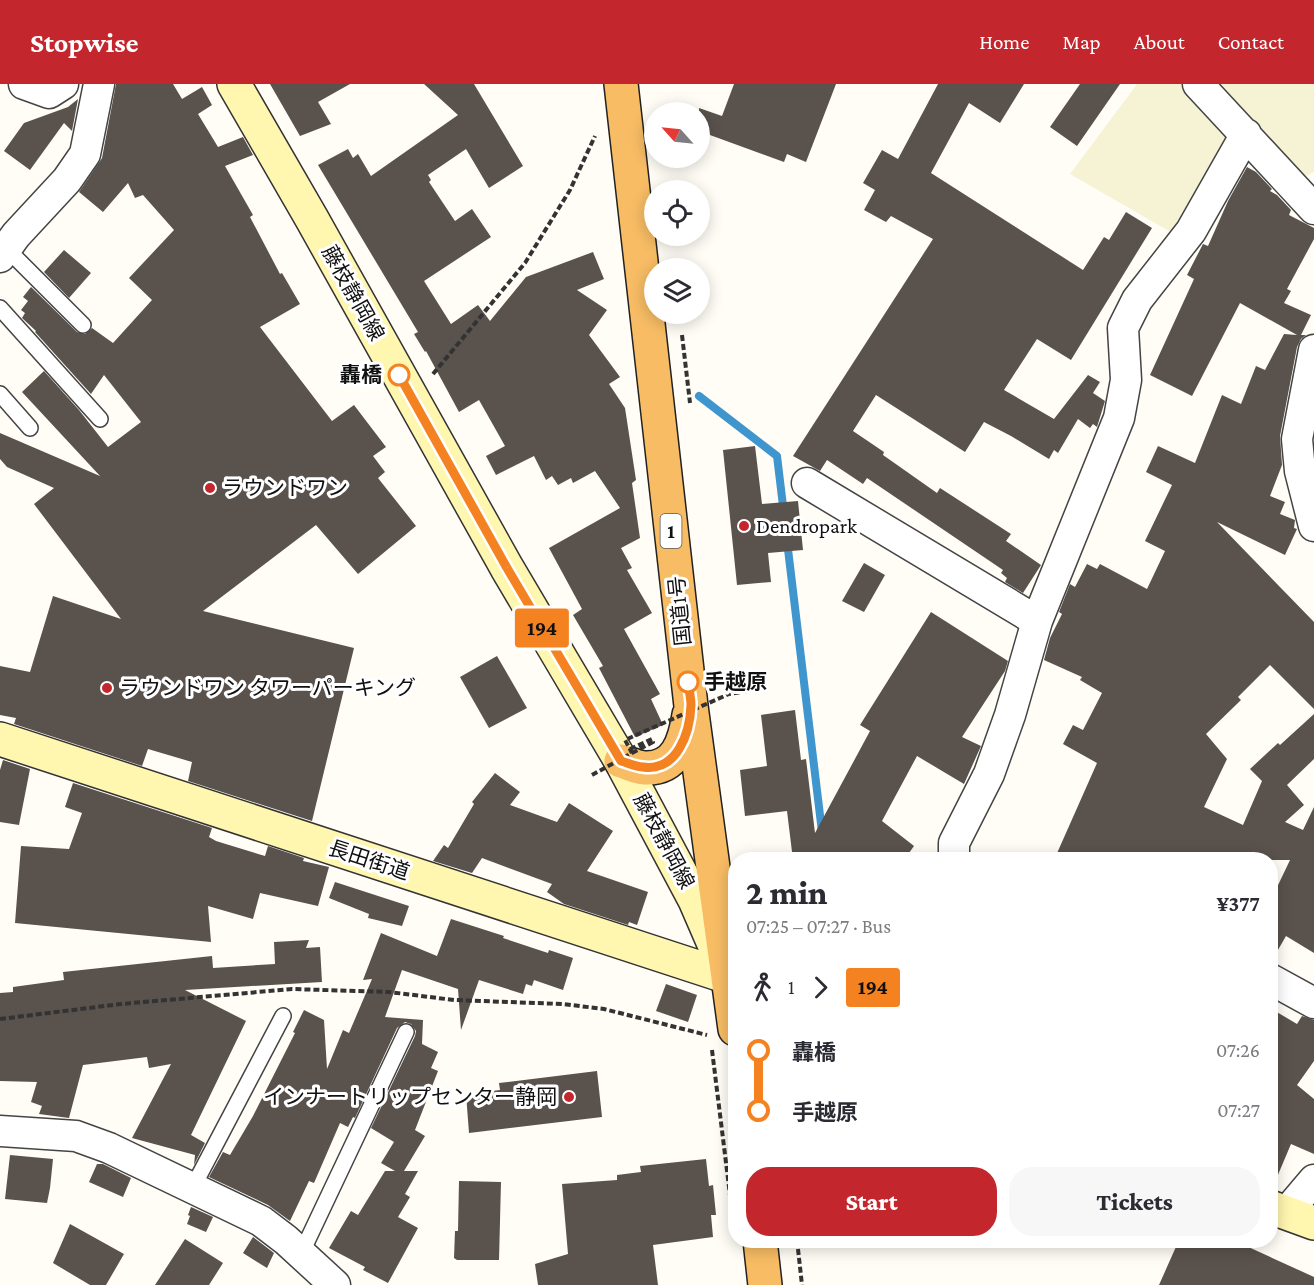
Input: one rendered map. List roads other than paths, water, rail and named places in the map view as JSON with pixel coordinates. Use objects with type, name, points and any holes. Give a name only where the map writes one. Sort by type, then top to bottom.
[{"type":"highway","name":"国道1号","points":[[621,84],[691,706],[728,912]]},
{"type":"highway","points":[[627,754],[644,768],[657,766],[670,760],[682,748],[691,706]]},
{"type":"highway","name":"国道1号","points":[[717,1033],[728,995]]},
{"type":"highway","points":[[761,1248],[765,1285]]},
{"type":"main road","name":"藤枝静岡線","points":[[234,84],[507,568],[627,754],[728,972]]},
{"type":"main road","name":"長田街道","points":[[0,739],[728,980]]},
{"type":"street","points":[[0,95],[19,84]]},
{"type":"street","points":[[24,84],[49,93],[63,84]]},
{"type":"street","points":[[3,253],[40,208],[67,180],[85,154],[99,84]]},
{"type":"street","points":[[1198,84],[1314,209]]},
{"type":"street","points":[[954,852],[954,843],[989,774],[1010,715],[1037,621],[1119,418],[1126,380],[1124,328],[1137,300],[1191,231],[1246,134]]},
{"type":"street","points":[[1314,350],[1297,439],[1300,471],[1314,526]]},
{"type":"street","points":[[807,483],[1037,621]]},
{"type":"street","points":[[1278,983],[1314,1003]]},
{"type":"street","points":[[0,1131],[76,1136],[109,1148],[261,1221],[335,1285]]},
{"type":"street","points":[[1290,1214],[1314,1180]]},
{"type":"lane","points":[[3,253],[83,325]]},
{"type":"lane","points":[[0,308],[100,419]]},
{"type":"lane","points":[[0,394],[30,428]]},
{"type":"lane","points":[[192,1189],[283,1016]]},
{"type":"lane","points":[[301,1254],[406,1032]]},
{"type":"waterway","points":[[699,396],[777,456],[784,514]]},
{"type":"waterway","points":[[787,541],[822,832]]},
{"type":"place","name":"轟橋","points":[[399,375]]},
{"type":"place","name":"ラウンドワン","points":[[210,488]]},
{"type":"place","name":"Dendropark","points":[[744,526]]},
{"type":"place","name":"手越原","points":[[688,682]]},
{"type":"place","name":"ラウンドワン タワーパーキング","points":[[107,688]]},
{"type":"place","name":"インナートリップセンター静岡","points":[[569,1097]]}]
